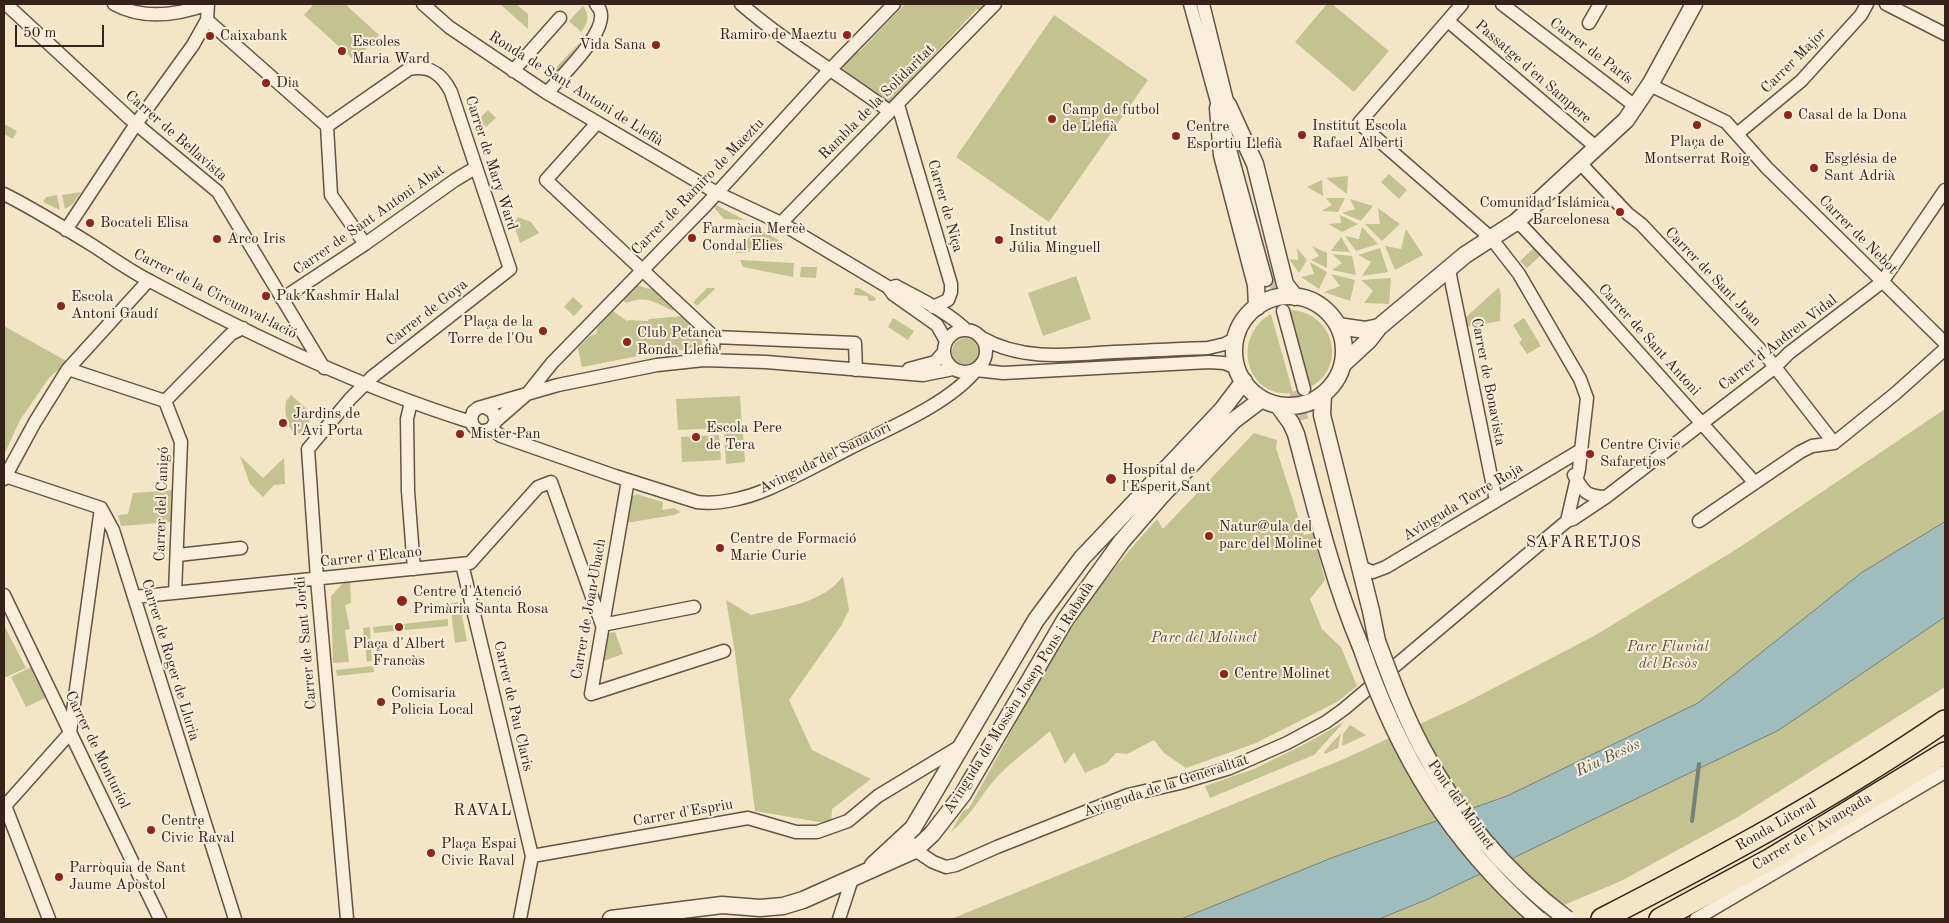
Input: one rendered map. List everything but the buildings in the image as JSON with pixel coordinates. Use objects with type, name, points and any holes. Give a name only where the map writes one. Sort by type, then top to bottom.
[{"type":"highway","name":"Ronda Litoral","points":[[1602,919],[1758,837],[1906,748],[1945,721]]},
{"type":"highway","name":"Ronda Litoral","points":[[1660,919],[1771,859],[1868,802],[1945,753]]},
{"type":"street","name":"Carrer de Bellavista","points":[[6,4],[136,124],[218,192],[324,368]]},
{"type":"street","points":[[66,230],[136,124],[193,45],[207,20],[208,4],[162,15],[126,10],[114,4]]},
{"type":"street","points":[[546,93],[579,57],[595,35],[601,16],[596,4]]},
{"type":"street","points":[[741,4],[768,28],[894,108]]},
{"type":"street","name":"Carrer de Ramiro de Maeztu","points":[[494,425],[528,393],[552,363],[717,193],[831,69],[894,4]]},
{"type":"street","name":"Rambla de la Solidaritat","points":[[781,223],[996,4]]},
{"type":"street","points":[[1190,4],[1223,106],[1270,279]]},
{"type":"street","points":[[1203,4],[1223,106],[1222,155],[1256,285],[1257,307]]},
{"type":"street","points":[[1462,4],[1360,123],[1491,238],[1519,274],[1580,379],[1586,398],[1581,450],[1567,521]]},
{"type":"street","name":"Carrer de París","points":[[1502,4],[1635,106]]},
{"type":"street","points":[[1589,23],[1600,4]]},
{"type":"street","points":[[1343,364],[1379,328],[1465,255],[1516,222],[1626,120],[1650,85],[1694,4]]},
{"type":"street","name":"Carrer Major","points":[[1737,134],[1806,76],[1860,15],[1867,4]]},
{"type":"street","points":[[1886,4],[1945,34]]},
{"type":"street","name":"Ronda de Sant Antoni de Llefià","points":[[432,7],[449,27],[546,93],[717,193],[781,223],[888,287]]},
{"type":"street","points":[[513,71],[560,18]]},
{"type":"street","points":[[207,20],[327,126],[331,195],[365,244]]},
{"type":"street","name":"Passatge d'en Sampere","points":[[1448,21],[1597,148]]},
{"type":"street","name":"Carrer de Mary Ward","points":[[327,126],[409,70],[418,68],[435,71],[445,80],[451,92],[510,269]]},
{"type":"street","name":"Carrer de Nebot","points":[[1650,85],[1726,122],[1767,168],[1945,343]]},
{"type":"street","points":[[1223,106],[1254,164],[1286,284],[1295,296]]},
{"type":"street","name":"Carrer de Niça","points":[[894,108],[951,284],[948,300],[933,307]]},
{"type":"street","points":[[597,123],[546,180],[714,337],[855,343],[856,370]]},
{"type":"street","name":"Carrer de Sant Joan","points":[[1580,163],[1768,358],[1834,443]]},
{"type":"street","name":"Carrer de Sant Antoni Abat","points":[[282,299],[365,244],[463,174],[475,168]]},
{"type":"street","name":"Carrer d'Andreu Vidal","points":[[1567,521],[1573,520],[1606,497],[1882,282],[1945,190]]},
{"type":"street","name":"Carrer de la Circumval·lació","points":[[4,194],[148,280],[324,368],[364,384]]},
{"type":"street","name":"Carrer de Sant Antoni","points":[[1516,222],[1523,227],[1588,296],[1755,483]]},
{"type":"street","name":"Carrer de Goya","points":[[364,384],[510,269]]},
{"type":"street","name":"Carrer de Bonavista","points":[[1449,270],[1496,501]]},
{"type":"street","points":[[49,919],[4,805],[70,733],[101,508],[4,477],[68,369],[148,280]]},
{"type":"street","points":[[953,369],[945,359],[945,347],[937,325],[893,294],[888,287],[896,286],[958,322],[966,330],[978,334],[994,345],[1014,351],[1042,355],[1208,348],[1225,344],[1236,338]]},
{"type":"street","points":[[471,422],[473,412],[478,408],[528,393],[657,365],[712,360],[766,362],[923,375],[953,369],[965,373],[976,370],[1003,373],[1209,362],[1224,363],[1240,375],[1252,391],[1262,399],[1278,405],[1294,406],[1309,402],[1323,395],[1335,381],[1343,364],[1344,351],[1338,326],[1328,312],[1313,301],[1295,296],[1269,300],[1257,307],[1244,321],[1236,338],[1234,353],[1240,375]]},
{"type":"street","points":[[1279,312],[1300,390]]},
{"type":"street","points":[[1338,326],[1365,330],[1379,328]]},
{"type":"street","points":[[68,369],[165,401],[232,334],[243,328]]},
{"type":"street","points":[[892,372],[935,362],[953,333],[966,330]]},
{"type":"street","points":[[712,360],[714,337]]},
{"type":"street","points":[[976,370],[983,364],[986,355],[986,346],[982,338]]},
{"type":"street","points":[[1700,522],[1800,452],[1812,446],[1834,443],[1896,393],[1945,349]]},
{"type":"street","points":[[1014,351],[1021,356],[1028,371]]},
{"type":"street","name":"Avinguda del Sanatori","points":[[494,425],[500,436],[628,480],[708,504],[733,500],[766,490],[938,402],[964,384],[976,370]]},
{"type":"street","name":"Avinguda de Mossèn Josep Pons i Rabadà","points":[[867,871],[913,828],[1036,620],[1082,558],[1222,410],[1240,375]]},
{"type":"street","points":[[364,384],[410,402],[471,422],[480,432],[494,425],[493,412],[485,407]]},
{"type":"street","name":"Carrer de Sant Jordi","points":[[347,919],[317,579],[308,449],[364,384]]},
{"type":"street","name":"Pont del Molinet","points":[[1323,395],[1322,414],[1377,640]]},
{"type":"street","name":"Avinguda de Mossèn Josep Pons i Rabadà","points":[[852,879],[915,850],[932,834],[963,794],[1065,620],[1122,541],[1161,496],[1232,421],[1262,399]]},
{"type":"street","name":"Carrer del Canigó","points":[[165,401],[181,442],[175,593]]},
{"type":"street","points":[[410,402],[407,419],[408,482],[414,569]]},
{"type":"street","name":"Pont del Molinet","points":[[1278,405],[1296,434],[1332,571],[1387,718],[1430,796],[1461,839],[1490,873],[1538,919]]},
{"type":"street","name":"Pont del Molinet","points":[[1361,646],[1308,425],[1365,613],[1398,697],[1420,746],[1444,787],[1476,831],[1506,866],[1539,898],[1567,919]]},
{"type":"street","name":"Avinguda Torre Roja","points":[[1360,567],[1373,572],[1386,567],[1581,450]]},
{"type":"street","points":[[1564,460],[1582,490],[1591,496],[1606,497]]},
{"type":"street","name":"Carrer de Joan Ubach","points":[[628,480],[591,694],[724,651]]},
{"type":"street","points":[[462,564],[470,563],[538,487],[551,482],[602,626],[694,607]]},
{"type":"street","name":"Carrer de Roger de Lluria","points":[[101,508],[114,533],[235,919]]},
{"type":"street","name":"Avinguda de la Generalitat","points":[[906,834],[915,850],[933,862],[946,867],[956,866],[997,847],[1128,795],[1180,783],[1230,768],[1287,743],[1344,710],[1567,521]]},
{"type":"street","points":[[178,555],[242,548]]},
{"type":"street","name":"Carrer d'Elcano","points":[[134,597],[462,564]]},
{"type":"street","name":"Carrer de Pau Claris","points":[[462,564],[532,856],[520,919]]},
{"type":"street","name":"Carrer de Monturiol","points":[[4,596],[160,919]]},
{"type":"street","name":"Carrer d'Espriu","points":[[532,856],[748,818],[801,833],[817,832],[848,821],[878,796],[962,745]]},
{"type":"street","name":"Carrer de l'Avançada","points":[[1696,919],[1945,772]]},
{"type":"street","points":[[611,919],[722,905],[760,908],[784,906],[852,879]]},
{"type":"street","points":[[839,919],[852,879]]},
{"type":"green space","points":[[314,4],[345,4],[379,35],[355,61],[304,15]]},
{"type":"green space","points":[[516,4],[528,14],[528,29],[501,5]]},
{"type":"green space","points":[[905,4],[987,4],[980,11],[977,9],[900,91],[902,93],[891,102],[888,102],[843,71],[842,67]]},
{"type":"green space","points":[[1327,4],[1332,4],[1389,51],[1354,92],[1295,42]]},
{"type":"green space","points":[[583,6],[587,13],[587,19],[581,32],[569,21]]},
{"type":"green space","name":"Camp de futbol de Llefià","points":[[1054,15],[1148,80],[1049,222],[956,157]]},
{"type":"green space","points":[[581,41],[554,77],[550,74]]},
{"type":"green space","points":[[488,110],[496,118],[486,127],[478,120]]},
{"type":"green space","points":[[4,124],[17,131],[13,139],[4,134]]},
{"type":"green space","points":[[1389,174],[1407,190],[1399,199],[1381,182]]},
{"type":"green space","points":[[1348,176],[1347,194],[1326,178]]},
{"type":"green space","points":[[1322,180],[1323,196],[1307,187]]},
{"type":"green space","points":[[81,192],[73,204],[65,209],[62,195]]},
{"type":"green space","points":[[57,195],[60,210],[43,202],[46,197]]},
{"type":"green space","points":[[1326,198],[1345,198],[1338,212],[1321,211],[1332,205]]},
{"type":"green space","points":[[1350,199],[1373,206],[1361,221],[1342,213],[1355,209]]},
{"type":"green space","points":[[714,205],[745,220],[724,219],[715,209]]},
{"type":"green space","points":[[1378,208],[1400,224],[1382,241],[1365,224],[1380,224]]},
{"type":"green space","points":[[1340,215],[1358,224],[1342,232],[1328,224],[1341,223]]},
{"type":"green space","points":[[518,217],[531,222],[539,233],[520,243],[514,224]]},
{"type":"green space","points":[[1362,227],[1378,244],[1356,251],[1345,236],[1359,239]]},
{"type":"green space","points":[[758,228],[785,244],[781,250],[735,253]]},
{"type":"green space","points":[[1406,229],[1423,255],[1395,270],[1385,246],[1401,249]]},
{"type":"green space","points":[[1341,237],[1350,252],[1331,251]]},
{"type":"green space","points":[[1312,246],[1327,253],[1327,268],[1311,260],[1319,256]]},
{"type":"green space","points":[[1535,247],[1541,255],[1527,268],[1520,261]]},
{"type":"green space","points":[[1297,248],[1307,260],[1299,273],[1289,259],[1298,260]]},
{"type":"green space","points":[[1380,248],[1388,272],[1362,276],[1371,262],[1358,255]]},
{"type":"green space","points":[[1332,254],[1352,256],[1356,275],[1332,270],[1342,263]]},
{"type":"green space","points":[[740,260],[794,263],[793,277],[743,267]]},
{"type":"green space","points":[[1310,262],[1327,272],[1319,289],[1301,277],[1314,274]]},
{"type":"green space","points":[[801,267],[817,267],[816,278],[800,277]]},
{"type":"green space","points":[[1331,274],[1355,280],[1350,301],[1324,292],[1340,286]]},
{"type":"green space","points":[[1076,276],[1091,319],[1043,336],[1028,293]]},
{"type":"green space","points":[[1391,278],[1389,304],[1364,303],[1373,291],[1361,280]]},
{"type":"green space","points":[[637,285],[649,289],[651,287],[675,309],[673,311],[655,302],[645,300],[626,303],[623,300]]},
{"type":"green space","points":[[1499,287],[1501,296],[1500,321],[1465,327],[1464,319]]},
{"type":"green space","points":[[707,288],[715,289],[697,306],[693,302]]},
{"type":"green space","points":[[855,288],[859,288],[876,298],[875,301],[869,301],[867,296],[854,295]]},
{"type":"green space","points":[[573,297],[583,306],[574,316],[564,307]]},
{"type":"green space","points":[[1285,310],[1302,312],[1315,318],[1325,329],[1331,341],[1332,355],[1329,368],[1320,380],[1306,389]]},
{"type":"green space","name":"Club Petanca Ronda Llefià","points":[[613,311],[627,321],[648,321],[649,319],[682,316],[699,334],[702,348],[654,353],[582,367],[578,348],[590,336],[596,334],[598,327]]},
{"type":"green space","points":[[1271,314],[1293,393],[1277,392],[1264,386],[1254,376],[1249,364],[1248,350],[1251,336],[1258,324]]},
{"type":"green space","points":[[893,318],[914,331],[908,340],[888,327]]},
{"type":"green space","points":[[1524,318],[1541,346],[1527,354],[1519,342],[1522,340],[1513,325]]},
{"type":"green space","points":[[4,326],[68,362],[49,378],[20,420],[4,455]]},
{"type":"green space","points":[[966,338],[976,342],[980,352],[976,362],[966,366],[956,362],[952,352],[956,342]]},
{"type":"green space","points":[[291,395],[310,412],[309,424],[297,437],[289,425],[285,411],[286,401]]},
{"type":"green space","points":[[740,396],[742,427],[678,430],[676,399]]},
{"type":"green space","name":"Parc Fluvial del Besòs","points":[[1945,409],[1945,522],[1861,573],[1698,703],[1507,796],[1334,857],[1181,919],[951,919],[1344,759],[1463,704],[1594,636],[1740,547]]},
{"type":"green space","points":[[743,433],[745,462],[726,464],[724,434]]},
{"type":"green space","name":"Parc del Molinet","points":[[1254,433],[1277,440],[1276,448],[1304,535],[1313,533],[1325,580],[1310,599],[1322,629],[1341,647],[1357,686],[1337,702],[1256,743],[1186,768],[1164,753],[1154,740],[1127,754],[1116,753],[1107,763],[1085,773],[1074,752],[1065,764],[1050,731],[997,777],[968,815],[951,832],[963,811],[969,808],[1054,656],[1093,595],[1157,519],[1163,529]]},
{"type":"green space","points":[[719,435],[721,460],[682,462],[681,437]]},
{"type":"green space","points":[[240,456],[263,478],[284,458],[285,484],[274,485],[263,497],[250,484]]},
{"type":"green space","points":[[174,490],[172,522],[121,526],[118,515],[128,514],[133,493]]},
{"type":"green space","points":[[636,494],[663,502],[662,510],[674,508],[681,512],[674,515],[626,523],[630,498]]},
{"type":"green space","points":[[843,576],[849,610],[841,626],[789,700],[812,750],[871,779],[832,809],[831,824],[755,811],[735,653],[726,600],[751,615],[789,607],[814,599],[825,593]]},
{"type":"green space","points":[[345,581],[350,581],[351,603],[345,605],[350,629],[345,630],[349,662],[333,663],[331,596]]},
{"type":"green space","points":[[459,602],[467,641],[455,643],[451,610],[452,603]]},
{"type":"green space","points":[[1945,617],[1945,687],[1738,817],[1621,881],[1531,919],[1379,919],[1428,899],[1779,730]]},
{"type":"green space","points":[[448,619],[448,626],[374,633],[373,627]]},
{"type":"green space","points":[[4,625],[26,668],[4,678]]},
{"type":"green space","points":[[370,627],[372,661],[367,662],[363,628]]},
{"type":"green space","points":[[615,632],[623,654],[601,662],[609,633]]},
{"type":"green space","points":[[373,666],[374,672],[337,676],[336,670]]},
{"type":"green space","points":[[31,667],[47,697],[26,707],[11,677]]},
{"type":"green space","points":[[1344,722],[1314,755],[1210,798],[1205,786],[1254,769]]},
{"type":"green space","points":[[1350,725],[1366,735],[1342,746],[1343,734]]},
{"type":"green space","points":[[1341,733],[1338,748],[1325,754],[1324,752]]},
{"type":"water","name":"Riu Besòs","points":[[1945,522],[1945,617],[1779,730],[1428,899],[1379,919],[1181,919],[1334,857],[1507,796],[1698,703],[1861,573]]},
{"type":"waterway","points":[[1692,821],[1699,764]]},
{"type":"tunnel","points":[[1274,278],[1283,311]]},
{"type":"tunnel","points":[[1295,391],[1304,426]]},
{"type":"place","name":"Ramiro de Maeztu","points":[[847,35]]},
{"type":"place","name":"Caixabank","points":[[210,36]]},
{"type":"place","name":"Vida Sana","points":[[656,45]]},
{"type":"place","name":"Escoles Maria Ward","points":[[342,51]]},
{"type":"place","name":"Dia","points":[[266,83]]},
{"type":"place","name":"Casal de la Dona","points":[[1788,115]]},
{"type":"place","name":"Camp de futbol de Llefià","points":[[1052,119]]},
{"type":"place","name":"Plaça de Montserrat Roig","points":[[1697,125]]},
{"type":"place","name":"Institut Escola Rafael Alberti","points":[[1302,135]]},
{"type":"place","name":"Centre Esportiu Llefià","points":[[1176,136]]},
{"type":"place","name":"Església de Sant Adrià","points":[[1814,168]]},
{"type":"place","name":"Comunidad Islámica Barcelonesa","points":[[1620,212]]},
{"type":"place","name":"Bocateli Elisa","points":[[90,223]]},
{"type":"place","name":"Farmàcia Mercè Condal Elies","points":[[692,238]]},
{"type":"place","name":"Arco Iris","points":[[217,239]]},
{"type":"place","name":"Institut Júlia Minguell","points":[[999,240]]},
{"type":"place","name":"Pak Kashmir Halal","points":[[266,296]]},
{"type":"place","name":"Escola Antoni Gaudí","points":[[61,306]]},
{"type":"place","name":"Plaça de la Torre de l'Ou","points":[[543,331]]},
{"type":"place","name":"Club Petanca Ronda Llefià","points":[[627,342]]},
{"type":"place","name":"Jardins de l'Avi Porta","points":[[283,423]]},
{"type":"place","name":"Mister Pan","points":[[460,434]]},
{"type":"place","name":"Escola Pere de Tera","points":[[696,437]]},
{"type":"place","name":"Centre Civic Safaretjos","points":[[1590,454]]},
{"type":"place","name":"Hospital de l'Esperit Sant","points":[[1111,479]]},
{"type":"place","name":"Natur@ula del parc del Molinet","points":[[1209,536]]},
{"type":"place","name":"Centre de Formació Marie Curie","points":[[720,548]]},
{"type":"place","name":"Centre d'Atenció Primària Santa Rosa","points":[[402,601]]},
{"type":"place","name":"Plaça d'Albert Francàs","points":[[399,627]]},
{"type":"place","name":"Centre Molinet","points":[[1224,674]]},
{"type":"place","name":"Comisaria Policia Local","points":[[381,702]]},
{"type":"place","name":"Centre Civic Raval","points":[[151,830]]},
{"type":"place","name":"Plaça Espai Civic Raval","points":[[431,853]]},
{"type":"place","name":"Parròquia de Sant Jaume Apòstol","points":[[59,877]]},
{"type":"district","name":"SAFARETJOS","points":[[1584,543]]},
{"type":"district","name":"RAVAL","points":[[483,811]]}]
